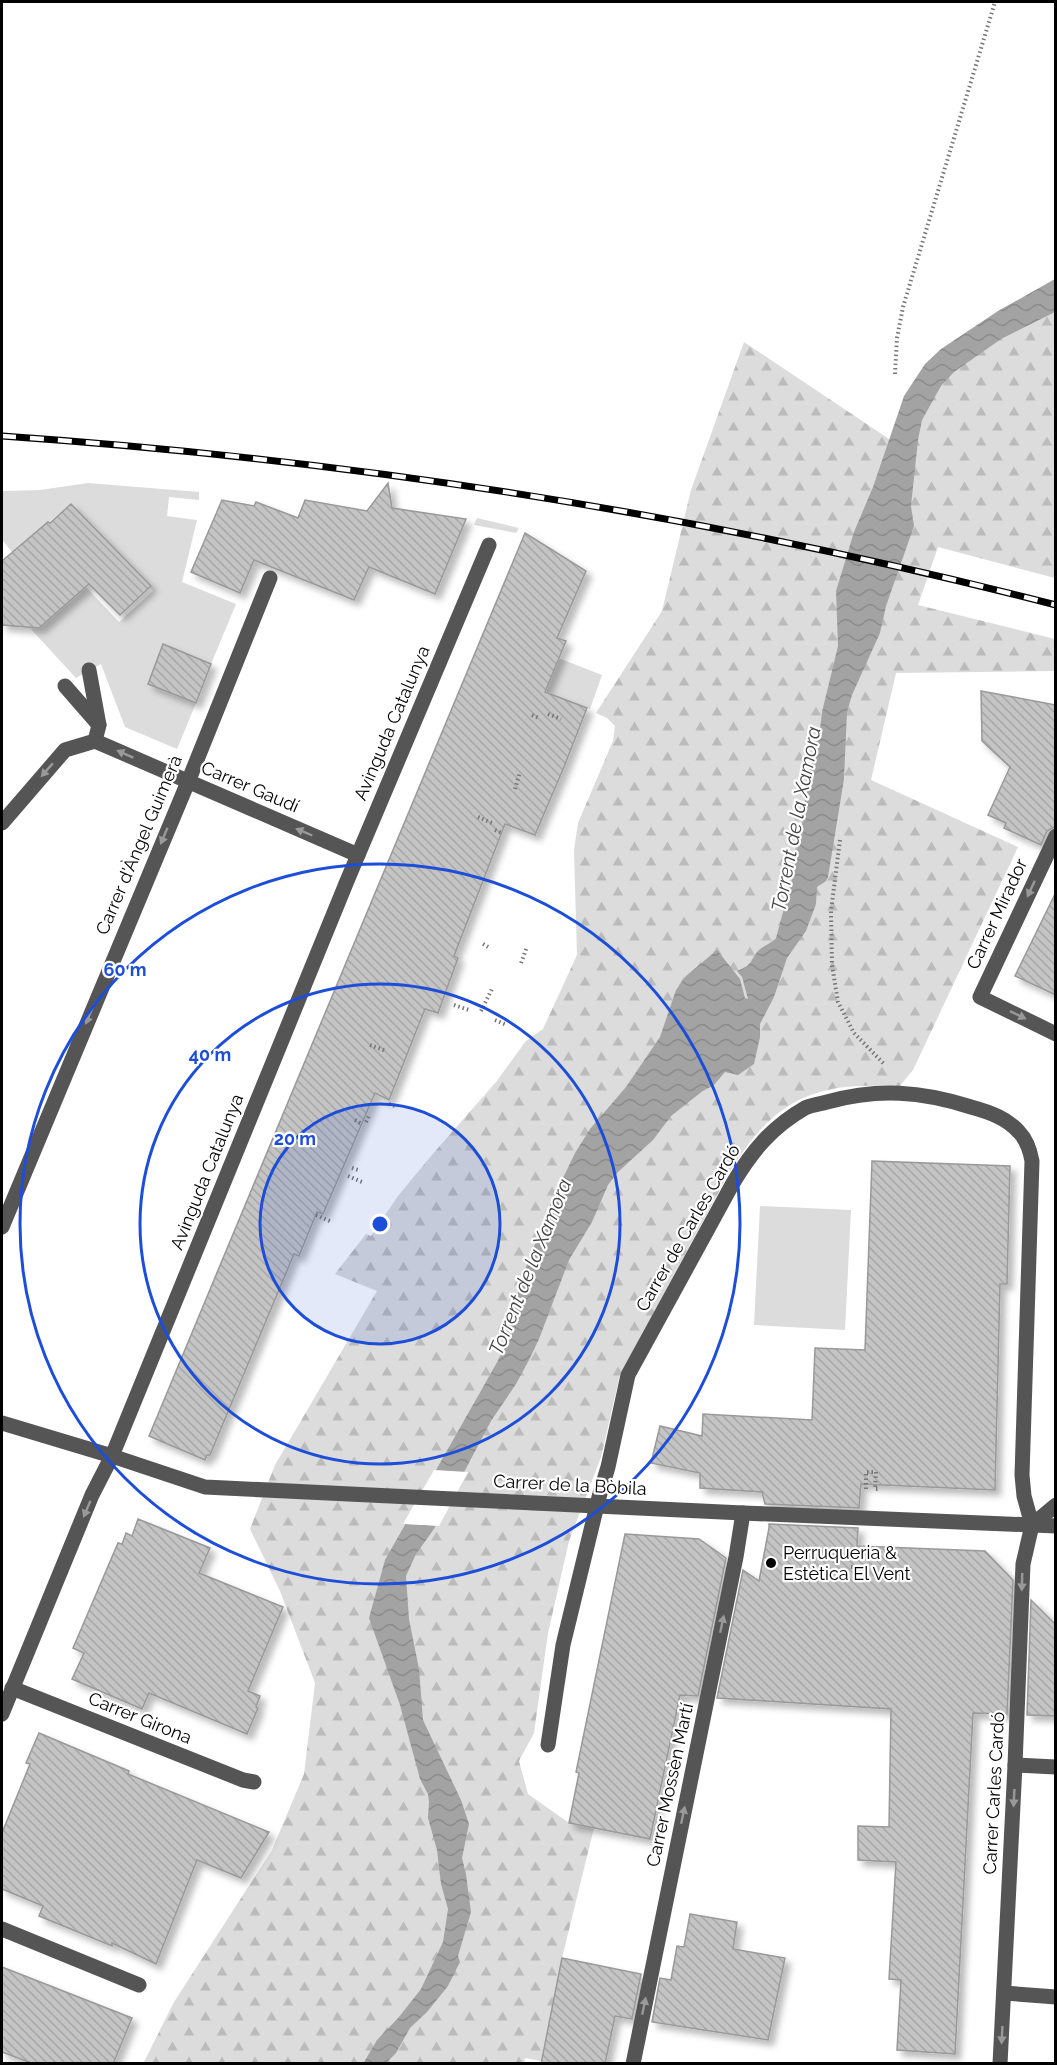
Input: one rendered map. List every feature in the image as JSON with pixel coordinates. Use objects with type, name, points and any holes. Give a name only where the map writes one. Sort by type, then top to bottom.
[{"type":"street","name":"Avinguda Catalunya","points":[[2,1714],[92,1495],[112,1456],[358,855],[489,545]]},
{"type":"street","name":"Carrer d'Àngel Guimerà","points":[[2,1227],[188,782],[270,578]]},
{"type":"street","points":[[2,823],[65,750],[95,741],[99,725],[89,670]]},
{"type":"street","points":[[65,686],[99,725]]},
{"type":"street","name":"Carrer Gaudí","points":[[95,741],[358,855]]},
{"type":"street","name":"Carrer Mirador","points":[[1056,836],[980,997],[1056,1034]]},
{"type":"street","name":"Carrer de Carles Cardó","points":[[548,1745],[563,1645],[608,1467],[628,1375],[750,1154],[774,1129],[807,1107],[861,1094],[905,1092],[942,1098],[991,1114],[1007,1122],[1020,1133],[1029,1148],[1032,1161],[1022,1474],[1024,1496],[1032,1525]]},
{"type":"street","name":"Carrer de la Bòbila","points":[[2,1423],[205,1487],[1056,1526]]},
{"type":"street","points":[[1032,1525],[1056,1505]]},
{"type":"street","name":"Carrer Mossèn Martí","points":[[633,2064],[743,1513]]},
{"type":"street","name":"Carrer Carles Cardó","points":[[1000,2064],[1023,1564],[1032,1525]]},
{"type":"street","name":"Carrer Girona","points":[[12,1688],[243,1780],[254,1782]]},
{"type":"street","points":[[1015,1765],[1056,1767]]},
{"type":"street","points":[[2,1929],[139,1985]]},
{"type":"street","points":[[1004,1993],[1056,1997]]},
{"type":"path","points":[[895,374],[897,338],[903,307],[995,2]]},
{"type":"path","points":[[548,714],[561,719]]},
{"type":"path","points":[[532,715],[539,718]]},
{"type":"path","points":[[515,789],[520,772]]},
{"type":"path","points":[[478,817],[492,823]]},
{"type":"path","points":[[495,830],[502,833]]},
{"type":"path","points":[[840,840],[831,911],[832,965],[838,1002],[854,1033],[884,1064],[905,1092]]},
{"type":"path","points":[[483,944],[488,947]]},
{"type":"path","points":[[521,963],[527,947]]},
{"type":"path","points":[[481,1011],[493,987]]},
{"type":"path","points":[[454,1005],[469,1010]]},
{"type":"path","points":[[495,1020],[507,1025]]},
{"type":"path","points":[[370,1045],[386,1051]]},
{"type":"path","points":[[389,1104],[395,1106]]},
{"type":"path","points":[[355,1120],[364,1123],[370,1114]]},
{"type":"path","points":[[352,1168],[358,1170]]},
{"type":"path","points":[[348,1176],[362,1182]]},
{"type":"path","points":[[316,1215],[332,1222]]},
{"type":"path","points":[[865,1492],[866,1472],[876,1472],[876,1482]]},
{"type":"path","points":[[851,1567],[865,1568]]},
{"type":"green space","points":[[1055,279],[1055,578],[938,547],[918,605],[1055,639],[1055,671],[896,673],[871,780],[1018,847],[913,1070],[899,1087],[843,1087],[799,1100],[780,1112],[762,1128],[745,1148],[729,1173],[620,1375],[601,1457],[569,1541],[548,1633],[534,1733],[519,1761],[528,1794],[569,1823],[594,1828],[562,1958],[541,2061],[525,2058],[524,2064],[143,2064],[174,2002],[272,1850],[304,1774],[315,1683],[280,1591],[250,1529],[275,1465],[377,1291],[335,1274],[366,1234],[371,1236],[398,1196],[496,1082],[526,1041],[543,1029],[577,955],[574,850],[578,823],[613,741],[615,726],[607,718],[596,713],[662,611],[691,490],[744,342],[904,449],[923,396]]},
{"type":"green space","points":[[88,483],[199,492],[199,500],[169,497],[167,516],[197,520],[182,582],[236,604],[211,664],[163,645],[148,684],[196,703],[177,749],[125,727],[101,664],[76,678],[29,627],[39,628],[68,602],[72,572],[119,622],[153,591],[71,504],[12,552],[2,541],[2,491],[40,490]]},
{"type":"green space","points":[[477,518],[519,528],[516,533],[474,525]]},
{"type":"green space","points":[[553,656],[602,675],[590,709],[539,689]]},
{"type":"green space","points":[[760,1206],[851,1210],[845,1330],[754,1325]]},
{"type":"water","name":"Torrent de la Xamora","points":[[1055,279],[1055,312],[1001,339],[954,372],[941,386],[922,420],[911,506],[914,526],[886,606],[880,633],[852,695],[847,712],[844,779],[828,877],[817,887],[816,904],[806,931],[787,958],[774,997],[760,1024],[760,1037],[754,1064],[738,1075],[725,1072],[713,1086],[704,1090],[671,1116],[653,1140],[618,1172],[608,1185],[592,1222],[569,1260],[529,1360],[491,1421],[434,1529],[416,1554],[406,1576],[409,1619],[419,1669],[423,1720],[461,1800],[469,1824],[462,1858],[471,1912],[458,1956],[460,1962],[448,1986],[427,2012],[410,2028],[396,2053],[386,2063],[363,2064],[377,2040],[421,1989],[443,1942],[448,1909],[441,1884],[437,1850],[428,1818],[428,1794],[420,1779],[400,1705],[369,1618],[385,1560],[504,1350],[506,1333],[526,1267],[551,1203],[575,1153],[590,1129],[626,1087],[660,1037],[676,990],[686,976],[717,950],[740,979],[745,998],[748,999],[742,977],[737,971],[751,962],[759,950],[776,938],[792,879],[804,813],[807,779],[819,738],[822,712],[838,646],[836,591],[854,532],[873,487],[904,396],[925,364],[941,349],[998,311]]},
{"type":"pier","points":[[434,1470],[468,1472],[439,1526],[403,1524]]},
{"type":"building","points":[[388,483],[392,508],[466,519],[435,594],[369,567],[354,600],[254,560],[240,593],[191,572],[222,500],[254,506],[256,502],[298,518],[305,500],[367,511]]},
{"type":"building","points":[[71,504],[151,586],[120,615],[89,584],[39,628],[2,625],[2,561]]},
{"type":"building","points":[[525,533],[586,571],[557,638],[566,641],[545,692],[587,708],[535,835],[505,824],[454,956],[458,958],[438,1013],[425,1009],[389,1100],[375,1093],[323,1214],[317,1212],[299,1256],[294,1254],[210,1455],[207,1455],[205,1460],[149,1436]]},
{"type":"building","points":[[163,644],[211,664],[196,703],[148,684]]},
{"type":"building","points":[[981,691],[1056,705],[1056,826],[1047,831],[1041,845],[1004,828],[1006,823],[988,815],[1010,767],[982,741]]},
{"type":"building","points":[[1056,892],[1056,995],[1015,976]]},
{"type":"building","points":[[872,1161],[1010,1166],[1007,1284],[1000,1284],[995,1490],[861,1484],[859,1508],[765,1504],[762,1492],[700,1488],[700,1473],[651,1463],[660,1426],[702,1436],[703,1414],[812,1420],[815,1348],[865,1350]]},
{"type":"building","points":[[138,1519],[210,1548],[199,1573],[283,1607],[248,1691],[260,1696],[256,1707],[258,1708],[247,1734],[149,1693],[142,1709],[72,1679],[84,1653],[73,1648],[118,1543],[122,1544],[126,1533],[132,1536]]},
{"type":"building","points":[[769,1524],[858,1528],[857,1546],[985,1551],[1013,1580],[1007,1714],[973,1713],[955,2054],[897,2050],[901,1980],[889,1979],[896,1862],[858,1860],[858,1826],[889,1827],[891,1709],[717,1698],[743,1570],[759,1581]]},
{"type":"building","points":[[625,1534],[699,1539],[726,1558],[698,1696],[680,1695],[650,1839],[569,1823],[579,1773],[576,1772]]},
{"type":"building","points":[[1031,1600],[1056,1625],[1056,1716],[1027,1715]]},
{"type":"building","points":[[39,1733],[129,1771],[128,1774],[269,1832],[241,1878],[197,1860],[156,1964],[112,1943],[112,1946],[39,1916],[43,1906],[2,1889],[2,1833],[30,1764],[26,1763]]},
{"type":"building","points":[[690,1914],[737,1922],[733,1949],[785,1958],[768,2040],[652,2022],[660,1978],[671,1980],[677,1946],[684,1947]]},
{"type":"building","points":[[562,1958],[641,1974],[632,2019],[615,2016],[605,2064],[541,2064]]},
{"type":"building","points":[[2,1967],[132,2018],[113,2064],[34,2064],[2,2052]]},
{"type":"railway","points":[[2,436],[268,460],[532,496],[795,544],[1056,605]]},
{"type":"place","name":"Perruqueria & Estètica El Vent","points":[[771,1563]]}]
